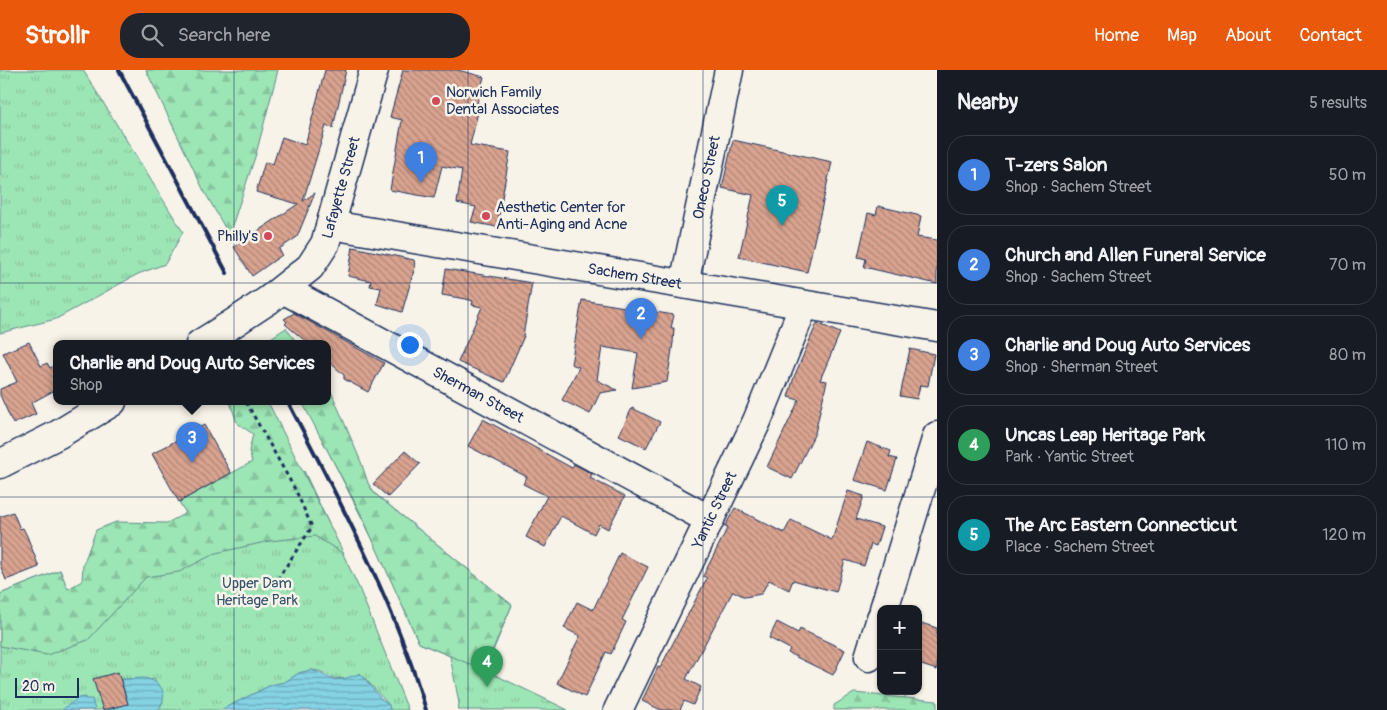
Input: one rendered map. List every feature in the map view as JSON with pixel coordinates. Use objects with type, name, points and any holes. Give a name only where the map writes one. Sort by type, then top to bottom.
[{"type":"street","name":"Lafayette Street","points":[[276,294],[303,274],[316,261],[325,244],[374,70]]},
{"type":"street","name":"Oneco Street","points":[[684,284],[729,70]]},
{"type":"street","name":"Sachem Street","points":[[331,224],[937,327]]},
{"type":"street","points":[[206,340],[276,294]]},
{"type":"street","name":"Sherman Street","points":[[276,294],[710,520]]},
{"type":"street","name":"Yantic Street","points":[[618,710],[757,420],[804,305]]},
{"type":"street","points":[[0,464],[59,434],[107,405]]},
{"type":"street","points":[[885,605],[937,436]]},
{"type":"street","points":[[869,657],[877,631]]},
{"type":"path","points":[[248,405],[296,491],[312,527],[280,577]]},
{"type":"green space","points":[[0,70],[83,70],[183,232],[165,264],[138,274],[56,319],[0,333]]},
{"type":"green space","points":[[146,70],[278,70],[256,154],[229,235],[203,189]]},
{"type":"green space","points":[[286,328],[295,340],[268,340]]},
{"type":"green space","points":[[331,391],[368,483],[374,493],[512,605],[484,670],[419,643],[361,514],[304,405],[331,405]]},
{"type":"green space","points":[[231,405],[270,405],[344,554],[315,536],[270,541],[216,553],[179,572],[146,577],[88,640],[47,655],[0,646],[0,594],[60,570],[68,589],[82,581],[83,565],[96,530],[116,522],[167,523],[186,513],[179,502],[252,462],[249,451],[253,434],[237,423]]},
{"type":"green space","points":[[337,436],[374,493],[512,605],[485,670],[568,710],[458,710],[459,703],[450,656],[419,643],[376,546],[323,441]]},
{"type":"green space","name":"Upper Dam Heritage Park","points":[[304,471],[359,588],[408,710],[390,710],[389,705],[360,673],[349,679],[333,678],[319,671],[311,670],[299,673],[285,682],[271,685],[221,710],[158,710],[163,702],[154,679],[122,688],[127,710],[0,710],[0,594],[60,570],[87,640],[204,514]]},
{"type":"green space","points":[[854,693],[937,701],[937,710],[834,710],[834,705]]},
{"type":"water","points":[[311,670],[333,679],[361,674],[381,699],[389,705],[390,710],[221,710],[271,685],[285,682],[299,673]]},
{"type":"water","points":[[144,678],[155,682],[162,689],[163,699],[158,710],[108,710],[128,704],[121,679]]},
{"type":"water","points":[[85,697],[85,699],[92,699],[95,710],[62,710],[78,698]]},
{"type":"building","points":[[325,70],[346,70],[333,128],[326,126],[303,201],[315,193],[297,237],[279,249],[282,255],[252,276],[234,247],[298,204],[256,192],[265,162],[273,164],[282,137],[305,145]]},
{"type":"building","points":[[403,70],[458,70],[484,77],[477,103],[480,104],[470,145],[510,152],[497,227],[471,222],[476,207],[457,203],[462,170],[442,166],[434,198],[390,190],[402,120],[390,117]]},
{"type":"building","points":[[733,140],[832,162],[807,272],[739,257],[753,195],[722,188]]},
{"type":"building","points":[[878,206],[921,216],[917,237],[937,240],[937,284],[864,267],[866,259],[858,257],[868,213],[876,215]]},
{"type":"building","points":[[353,247],[414,260],[415,267],[402,312],[377,304],[381,288],[370,286],[371,281],[348,276]]},
{"type":"building","points":[[446,269],[532,283],[524,336],[504,382],[458,362],[482,307],[472,305],[473,301],[442,295]]},
{"type":"building","points":[[582,300],[674,315],[671,328],[674,328],[673,343],[667,382],[632,388],[638,353],[602,347],[597,380],[617,390],[600,393],[590,414],[562,400],[579,367],[571,364]]},
{"type":"building","points":[[294,313],[384,363],[368,392],[344,379],[344,375],[331,364],[331,340],[304,340],[285,324],[287,322],[284,319]]},
{"type":"building","points":[[817,323],[840,333],[820,380],[827,381],[815,433],[792,479],[767,467],[799,400],[788,397],[794,377]]},
{"type":"building","points":[[29,342],[41,366],[47,363],[50,368],[53,366],[53,391],[31,403],[36,414],[13,424],[0,395],[0,389],[17,382],[3,353]]},
{"type":"building","points":[[910,349],[934,354],[928,386],[920,385],[917,399],[900,396]]},
{"type":"building","points":[[632,408],[660,422],[646,448],[619,435]]},
{"type":"building","points":[[483,419],[572,468],[574,464],[592,474],[590,478],[625,496],[608,529],[599,524],[594,534],[561,516],[545,547],[526,537],[547,496],[523,484],[527,477],[468,446]]},
{"type":"building","points":[[204,425],[231,473],[179,502],[152,454]]},
{"type":"building","points":[[867,442],[891,451],[889,457],[897,459],[887,490],[854,480]]},
{"type":"building","points":[[405,451],[420,464],[388,497],[373,484]]},
{"type":"building","points":[[848,491],[864,496],[856,519],[882,527],[876,546],[871,544],[864,566],[845,560],[836,592],[793,580],[789,590],[769,580],[761,594],[745,597],[733,591],[686,679],[701,687],[693,705],[684,701],[680,710],[661,710],[642,701],[658,667],[660,668],[707,578],[703,576],[728,527],[725,526],[735,508],[784,533],[791,520],[832,540]]},
{"type":"building","points":[[13,512],[20,529],[23,528],[27,536],[39,567],[6,580],[0,565],[0,517]]},
{"type":"building","points":[[620,553],[648,567],[622,620],[626,622],[611,654],[606,652],[585,697],[557,683],[580,636],[564,628],[577,602],[593,610]]},
{"type":"building","points":[[777,622],[798,633],[800,629],[845,650],[833,675],[788,653],[790,649],[769,638]]},
{"type":"building","points":[[922,623],[937,628],[937,670],[922,665]]},
{"type":"building","points":[[118,672],[128,704],[103,710],[93,679]]},
{"type":"railway","points":[[119,70],[227,273]]},
{"type":"railway","points":[[290,405],[346,515],[382,591],[413,670],[426,710]]},
{"type":"place","name":"Norwich Family Dental Associates","points":[[436,101]]},
{"type":"place","name":"T-zers Salon","points":[[421,183]]},
{"type":"place","name":"Aesthetic Center for Anti-Aging and Acne","points":[[486,216]]},
{"type":"place","name":"The Arc Eastern Connecticut","points":[[782,226]]},
{"type":"place","name":"Philly's","points":[[268,236]]},
{"type":"place","name":"Church and Allen Funeral Service","points":[[641,339]]},
{"type":"place","name":"Charlie and Doug Auto Services","points":[[192,463]]},
{"type":"place","name":"Uncas Leap Heritage Park","points":[[487,687]]}]
